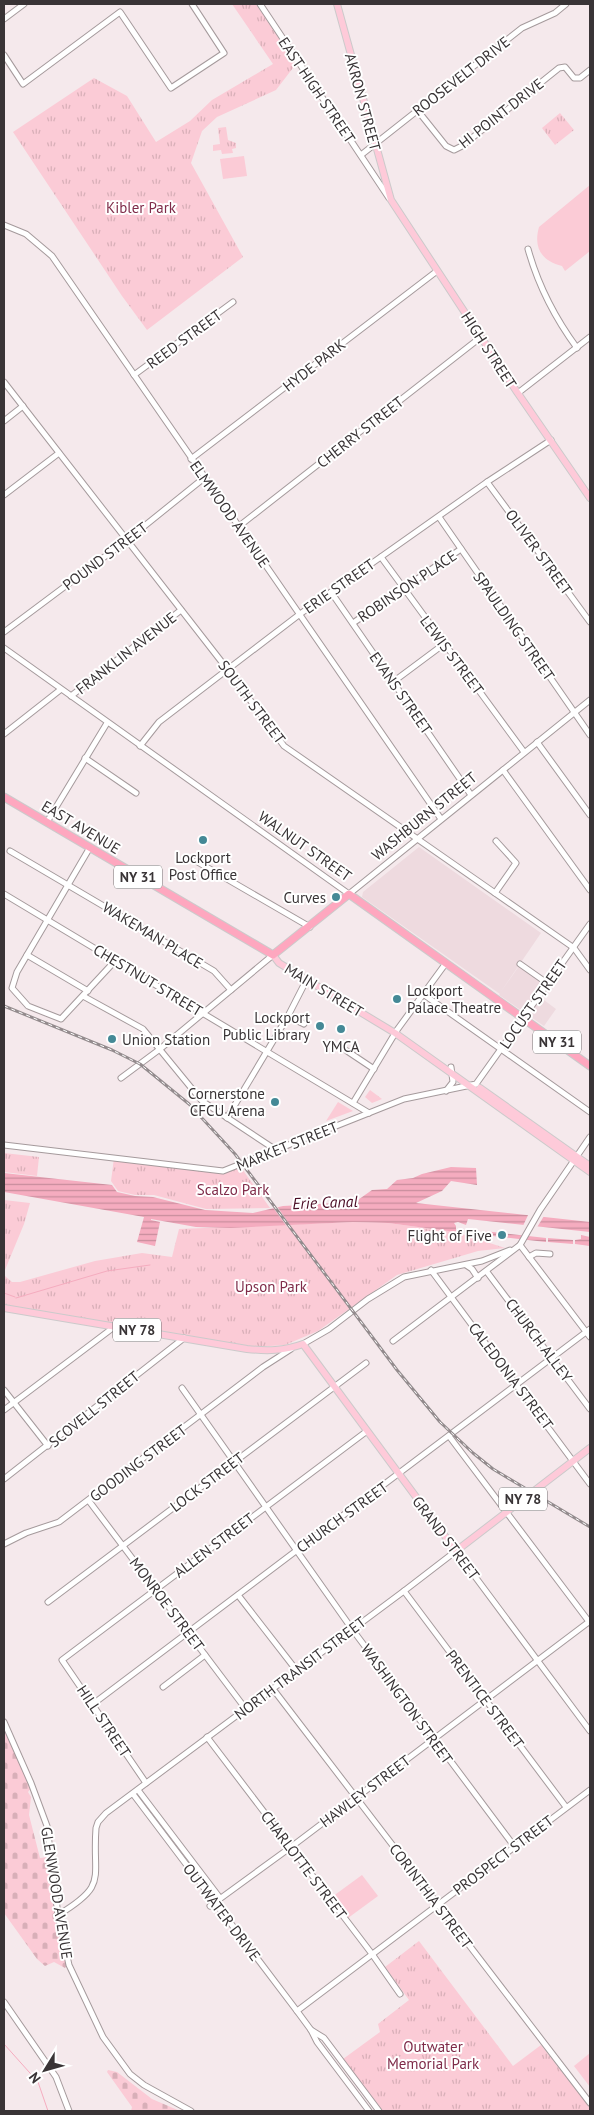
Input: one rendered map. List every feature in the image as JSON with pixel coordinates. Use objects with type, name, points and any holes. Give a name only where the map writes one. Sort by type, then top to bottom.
[{"type":"highway","name":"EAST AVENUE","points":[[4,797],[89,849],[273,955]]},
{"type":"highway","name":"WASHBURN STREET","points":[[273,955],[349,894]]},
{"type":"highway","name":"WALNUT STREET","points":[[349,894],[590,1066]]},
{"type":"main road","name":"AKRON STREET","points":[[337,4],[374,146],[391,200]]},
{"type":"main road","name":"HIGH STREET","points":[[391,200],[518,393],[590,498]]},
{"type":"main road","name":"MAIN STREET","points":[[273,955],[396,1032],[452,1070],[576,1159],[590,1172]]},
{"type":"main road","name":"MAIN STREET","points":[[576,1159],[590,1166]]},
{"type":"main road","name":"NY 78","points":[[4,1308],[247,1349],[270,1351]]},
{"type":"main road","name":"GOODING STREET","points":[[270,1351],[303,1344]]},
{"type":"main road","name":"GRAND STREET","points":[[303,1344],[456,1551]]},
{"type":"main road","name":"NORTH TRANSIT STREET","points":[[456,1551],[590,1448]]},
{"type":"street","points":[[4,19],[24,4]]},
{"type":"street","points":[[4,55],[22,84],[120,12],[171,88],[224,53],[192,4]]},
{"type":"street","name":"EAST HIGH STREET","points":[[260,4],[391,200]]},
{"type":"street","name":"ROOSEVELT DRIVE","points":[[361,155],[522,28],[555,13],[566,4]]},
{"type":"street","name":"HI POINT DRIVE","points":[[418,111],[446,146],[454,150],[462,146],[559,68],[565,67],[574,78],[580,78],[590,70]]},
{"type":"street","name":"ELMWOOD AVENUE","points":[[4,225],[26,234],[52,256],[441,819]]},
{"type":"street","points":[[528,249],[535,271],[549,302],[561,325],[577,348]]},
{"type":"street","name":"HYDE PARK","points":[[191,459],[437,271]]},
{"type":"street","name":"REED STREET","points":[[134,375],[234,302]]},
{"type":"street","name":"CHERRY STREET","points":[[238,527],[481,337]]},
{"type":"street","points":[[518,393],[590,337]]},
{"type":"street","name":"SOUTH STREET","points":[[4,382],[228,670],[284,746],[419,838],[574,948],[590,970]]},
{"type":"street","points":[[4,421],[23,406]]},
{"type":"street","name":"ERIE STREET","points":[[140,746],[159,722],[300,614],[551,440]]},
{"type":"street","points":[[4,495],[59,453]]},
{"type":"street","name":"POUND STREET","points":[[4,632],[127,540],[204,478]]},
{"type":"street","name":"OLIVER STREET","points":[[488,482],[590,622]]},
{"type":"street","name":"SPAULDING STREET","points":[[439,517],[590,735]]},
{"type":"street","name":"ROBINSON PLACE","points":[[353,624],[461,549]]},
{"type":"street","name":"LEWIS STREET","points":[[381,558],[524,752]]},
{"type":"street","name":"EVANS STREET","points":[[331,592],[471,795]]},
{"type":"street","name":"FRANKLIN AVENUE","points":[[71,696],[181,610]]},
{"type":"street","points":[[393,682],[444,644]]},
{"type":"street","name":"WALNUT STREET","points":[[4,648],[60,690],[349,894]]},
{"type":"street","points":[[4,734],[60,690]]},
{"type":"street","name":"WASHBURN STREET","points":[[349,894],[590,700]]},
{"type":"street","points":[[47,822],[107,723]]},
{"type":"street","points":[[536,742],[590,815]]},
{"type":"street","points":[[85,758],[136,793]]},
{"type":"street","points":[[503,770],[590,890]]},
{"type":"street","points":[[495,893],[516,863],[496,841]]},
{"type":"street","points":[[89,849],[17,972],[12,988],[28,1006],[61,1019],[115,961]]},
{"type":"street","name":"WAKEMAN PLACE","points":[[10,851],[214,971],[231,990]]},
{"type":"street","points":[[196,861],[310,927]]},
{"type":"street","name":"CHESTNUT STREET","points":[[4,894],[369,1113]]},
{"type":"street","name":"LOCUST STREET","points":[[473,1085],[502,1050],[590,924]]},
{"type":"street","points":[[27,955],[88,991]]},
{"type":"street","name":"WASHBURN STREET","points":[[120,1078],[160,1049],[273,955]]},
{"type":"street","points":[[354,1104],[396,1032],[446,963]]},
{"type":"street","points":[[520,964],[548,983]]},
{"type":"street","points":[[227,1118],[288,1016],[308,978]]},
{"type":"street","points":[[423,994],[590,1112]]},
{"type":"street","points":[[83,996],[143,1029],[202,1101],[276,1150]]},
{"type":"street","points":[[288,1016],[304,1024]]},
{"type":"street","points":[[348,1051],[374,1069]]},
{"type":"street","points":[[446,1091],[453,1082],[452,1070]]},
{"type":"street","name":"MARKET STREET","points":[[4,1145],[223,1171],[404,1099],[473,1085]]},
{"type":"street","points":[[393,1341],[487,1272],[520,1245],[540,1210],[590,1137]]},
{"type":"street","points":[[520,1245],[589,1333]]},
{"type":"street","name":"GOODING STREET","points":[[303,1344],[329,1329],[368,1299],[404,1277],[496,1257],[520,1245]]},
{"type":"street","points":[[530,1257],[536,1253],[550,1254]]},
{"type":"street","points":[[466,1265],[472,1269],[478,1278]]},
{"type":"street","name":"CALEDONIA STREET","points":[[431,1270],[518,1384],[590,1484]]},
{"type":"street","name":"CHURCH ALLEY","points":[[487,1272],[590,1409]]},
{"type":"street","points":[[4,1410],[114,1327]]},
{"type":"street","name":"CHURCH STREET","points":[[93,1704],[400,1475],[448,1436],[552,1358],[589,1333]]},
{"type":"street","name":"SCOVELL STREET","points":[[4,1480],[184,1337]]},
{"type":"street","name":"GOODING STREET","points":[[4,1544],[26,1533],[59,1522],[201,1416],[263,1367],[294,1347]]},
{"type":"street","name":"GOODING STREET","points":[[263,1367],[272,1356],[270,1351]]},
{"type":"street","name":"LOCK STREET","points":[[48,1602],[366,1363]]},
{"type":"street","name":"WASHINGTON STREET","points":[[182,1388],[352,1629],[432,1739],[514,1846]]},
{"type":"street","points":[[4,1390],[48,1446]]},
{"type":"street","name":"ALLEN STREET","points":[[62,1660],[367,1431]]},
{"type":"street","points":[[448,1436],[590,1622]]},
{"type":"street","name":"MONROE STREET","points":[[89,1501],[245,1708]]},
{"type":"street","name":"NORTH TRANSIT STREET","points":[[58,1915],[84,1898],[93,1887],[96,1874],[96,1826],[106,1813],[245,1708],[404,1592],[456,1551]]},
{"type":"street","name":"GRAND STREET","points":[[456,1551],[590,1731]]},
{"type":"street","name":"PRENTICE STREET","points":[[404,1592],[566,1807]]},
{"type":"street","points":[[238,1595],[297,1671]]},
{"type":"street","name":"HAWLEY STREET","points":[[212,1904],[291,1847],[432,1739],[590,1622]]},
{"type":"street","points":[[163,1687],[205,1655]]},
{"type":"street","name":"HILL STREET","points":[[62,1660],[146,1783]]},
{"type":"street","name":"CORINTHIA STREET","points":[[272,1689],[590,2103]]},
{"type":"street","name":"GLENWOOD AVENUE","points":[[4,1722],[32,1783],[47,1826],[58,1915],[69,1965],[88,1997],[103,2037],[130,2074],[144,2085],[191,2111]]},
{"type":"street","name":"CHARLOTTE STREET","points":[[207,1737],[372,1954],[400,1994]]},
{"type":"street","name":"PROSPECT STREET","points":[[297,2011],[590,1790]]},
{"type":"street","name":"OUTWATER DRIVE","points":[[135,1792],[220,1898]]},
{"type":"street","name":"OUTWATER DRIVE","points":[[135,1792],[212,1904],[297,2011],[311,2030],[316,2042],[369,2111]]},
{"type":"street","points":[[4,2002],[56,2077],[69,2111]]},
{"type":"street","name":"OUTWATER DRIVE","points":[[311,2030],[324,2038],[379,2111]]},
{"type":"shaded area","points":[[419,847],[541,933],[500,993],[519,966],[543,983],[536,994],[556,1009],[544,1026],[362,897],[363,892]]},
{"type":"shaded area","points":[[451,1167],[476,1168],[477,1185],[451,1181],[442,1191],[416,1203],[590,1222],[590,1232],[468,1219],[466,1225],[458,1222],[454,1223],[456,1232],[388,1223],[353,1222],[231,1228],[196,1227],[151,1219],[160,1222],[155,1246],[137,1242],[144,1217],[4,1192],[4,1173],[112,1185],[117,1192],[153,1197],[205,1210],[253,1213],[283,1206],[355,1202],[372,1190],[387,1189],[397,1180],[413,1178]]},
{"type":"shaded area","points":[[484,1231],[546,1238],[546,1242],[484,1235]]},
{"type":"shaded area","points":[[581,1235],[590,1237],[590,1246],[575,1244],[575,1240],[581,1239]]},
{"type":"shaded area","points":[[548,1238],[573,1240],[573,1244],[548,1242]]},
{"type":"green space","name":"Kibler Park","points":[[232,4],[256,4],[296,64],[276,90],[217,117],[202,131],[191,163],[243,257],[147,330],[122,296],[13,132],[94,78],[127,96],[156,142],[190,121],[212,100],[273,64]]},
{"type":"green space","points":[[560,113],[574,130],[555,145],[542,128]]},
{"type":"green space","points":[[226,127],[228,140],[236,143],[236,148],[232,149],[233,153],[222,154],[221,150],[213,151],[213,145],[220,144],[218,128]]},
{"type":"green space","points":[[244,156],[247,176],[223,179],[220,159]]},
{"type":"green space","points":[[590,185],[590,251],[565,271],[562,266],[544,257],[538,247],[537,234],[539,227]]},
{"type":"green space","points":[[370,1090],[382,1099],[372,1103],[365,1097]]},
{"type":"green space","points":[[338,1102],[353,1111],[326,1121]]},
{"type":"green space","points":[[4,1153],[39,1157],[37,1176],[4,1172]]},
{"type":"green space","name":"Scalzo Park","points":[[114,1158],[223,1173],[240,1166],[270,1208],[206,1209],[154,1195],[135,1195],[118,1191],[111,1181]]},
{"type":"green space","name":"Upson Park","points":[[4,1200],[30,1203],[24,1224],[5,1270],[5,1276],[12,1282],[20,1282],[95,1261],[142,1253],[172,1257],[179,1229],[353,1222],[388,1223],[456,1232],[505,1248],[478,1251],[397,1275],[318,1331],[285,1345],[255,1347],[4,1308]]},
{"type":"green space","points":[[4,1726],[31,1788],[28,1792],[31,1797],[29,1815],[40,1858],[49,1857],[62,1949],[67,1965],[65,1968],[54,1962],[45,1966],[37,1959],[4,1913]]},
{"type":"green space","points":[[362,1875],[378,1896],[348,1918],[332,1897]]},
{"type":"green space","name":"Outwater Memorial Park","points":[[419,1941],[513,2066],[541,2045],[590,2108],[590,2111],[383,2111],[343,2059],[380,2032],[378,2024],[409,2000],[385,1967]]},
{"type":"green space","points":[[590,2053],[590,2087],[574,2066]]},
{"type":"green space","points":[[108,2070],[117,2072],[152,2099],[180,2111],[131,2111],[132,2107],[107,2072]]},
{"type":"pier","points":[[276,1205],[292,1228],[288,1228],[272,1206]]},
{"type":"pier","points":[[529,1213],[544,1216],[536,1229],[522,1228]]},
{"type":"waterway","points":[[16,1298],[107,1271],[150,1265]]},
{"type":"waterway","points":[[4,1293],[15,1297]]},
{"type":"waterway","points":[[4,2044],[38,2082],[48,2111]]},
{"type":"railway","points":[[4,1006],[112,1050],[140,1064],[189,1104],[235,1154],[397,1370],[440,1422],[493,1469],[590,1527]]},
{"type":"place","name":"Lockport Post Office","points":[[203,840]]},
{"type":"place","name":"Curves","points":[[336,897]]},
{"type":"place","name":"Lockport Palace Theatre","points":[[397,999]]},
{"type":"place","name":"Lockport Public Library","points":[[320,1026]]},
{"type":"place","name":"YMCA","points":[[341,1029]]},
{"type":"place","name":"Union Station","points":[[112,1039]]},
{"type":"place","name":"Cornerstone CFCU Arena","points":[[275,1102]]},
{"type":"place","name":"Flight of Five","points":[[502,1235]]},
{"type":"water label","name":"Erie Canal","points":[[325,1202]]}]
